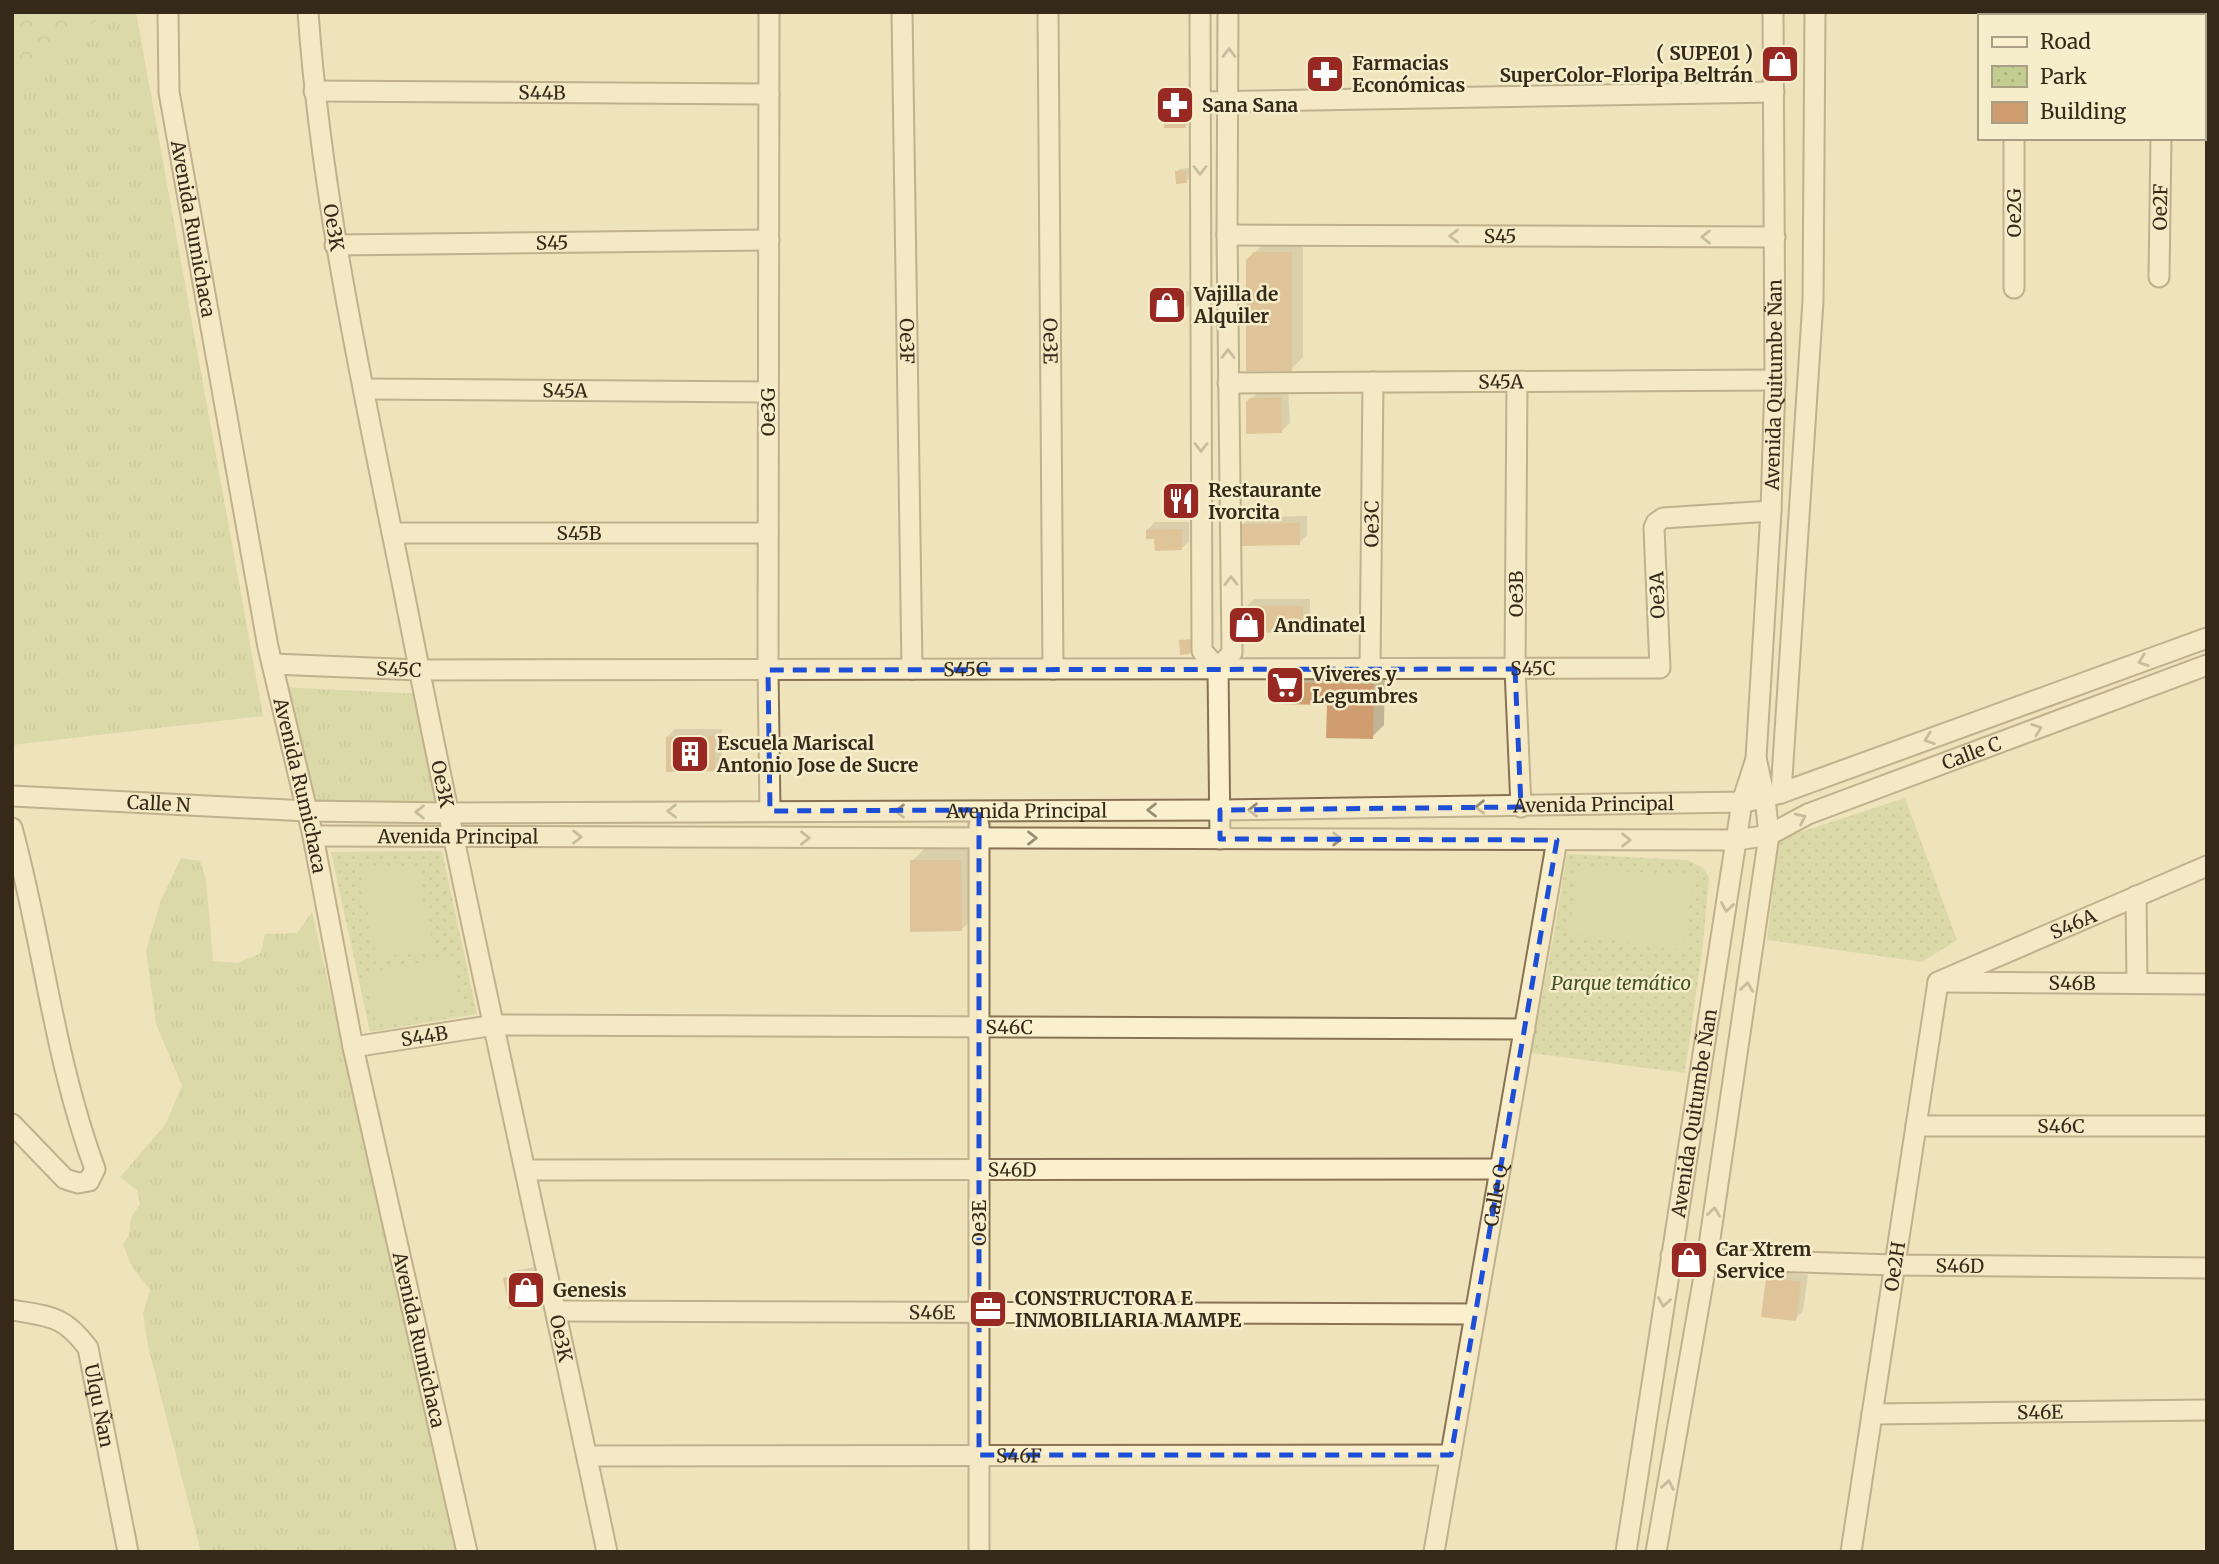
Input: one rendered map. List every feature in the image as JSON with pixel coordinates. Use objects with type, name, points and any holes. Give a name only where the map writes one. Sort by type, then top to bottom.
[{"type":"street","name":"Avenida Rumichaca","points":[[168,12],[169,92],[273,664],[313,836],[353,1047],[467,1552]]},
{"type":"street","name":"Oe3K","points":[[308,12],[314,91],[335,245],[419,670],[607,1552]]},
{"type":"street","name":"Oe3G","points":[[769,12],[770,811]]},
{"type":"street","name":"Oe3F","points":[[902,12],[912,669]]},
{"type":"street","name":"Oe3E","points":[[1048,12],[1053,669]]},
{"type":"street","points":[[1200,12],[1202,651],[1218,668],[1220,839]]},
{"type":"street","points":[[1218,668],[1232,653],[1227,235],[1228,12]]},
{"type":"street","name":"Avenida Quitumbe Ñan","points":[[1626,1552],[1743,802],[1756,758],[1770,511],[1774,380],[1773,12]]},
{"type":"street","points":[[1773,795],[1813,301],[1815,12]]},
{"type":"street","name":"S44B","points":[[314,91],[769,94]]},
{"type":"street","points":[[1200,102],[1773,92]]},
{"type":"street","name":"Oe2G","points":[[2014,140],[2014,288]]},
{"type":"street","name":"Oe2F","points":[[2159,277],[2161,140]]},
{"type":"street","name":"S45","points":[[1227,235],[1774,237]]},
{"type":"street","name":"S45","points":[[335,245],[769,240]]},
{"type":"street","name":"S45A","points":[[1228,383],[1774,380]]},
{"type":"street","name":"Oe3C","points":[[1370,668],[1373,382]]},
{"type":"street","name":"Oe3B","points":[[1517,382],[1515,668],[1521,807]]},
{"type":"street","name":"S45A","points":[[363,389],[768,391]]},
{"type":"street","name":"Oe3A","points":[[1660,668],[1654,528],[1656,523],[1664,518],[1770,511]]},
{"type":"street","name":"S45B","points":[[392,533],[768,533]]},
{"type":"street","name":"Calle C","points":[[1743,802],[1773,795],[2207,638]]},
{"type":"street","name":"S45C","points":[[273,664],[419,670],[1660,668]]},
{"type":"street","name":"Calle C","points":[[1738,840],[1769,835],[1808,814],[2207,665]]},
{"type":"street","name":"Avenida Quitumbe Ñan","points":[[1656,1552],[1707,1259],[1769,835],[1773,795],[1756,758]]},
{"type":"street","name":"Calle N","points":[[12,796],[307,811]]},
{"type":"street","name":"Avenida Principal","points":[[307,811],[449,813],[1220,810],[1743,802]]},
{"type":"street","name":"Oe3E","points":[[979,810],[979,1552]]},
{"type":"street","points":[[12,828],[71,1087],[94,1169],[89,1181],[78,1183],[65,1179],[12,1124]]},
{"type":"street","name":"Avenida Principal","points":[[313,836],[1738,840]]},
{"type":"street","name":"Calle Q","points":[[1434,1552],[1558,840]]},
{"type":"street","name":"S46A","points":[[1938,982],[2207,866]]},
{"type":"street","points":[[2136,896],[2137,983]]},
{"type":"street","name":"S46B","points":[[1938,982],[2207,984]]},
{"type":"street","name":"Oe2H","points":[[1851,1552],[1938,982]]},
{"type":"street","name":"S44B","points":[[353,1047],[495,1026]]},
{"type":"street","name":"S46C","points":[[495,1026],[1525,1029]]},
{"type":"street","name":"S46C","points":[[1916,1126],[2207,1126]]},
{"type":"street","name":"S46D","points":[[526,1170],[1500,1169]]},
{"type":"street","name":"S46D","points":[[1671,1255],[1707,1259],[1894,1265],[2207,1268]]},
{"type":"street","name":"Ulqu Ñan","points":[[12,1310],[58,1318],[76,1332],[88,1348],[128,1552]]},
{"type":"street","name":"S46E","points":[[556,1311],[1475,1314]]},
{"type":"street","name":"S46E","points":[[1872,1414],[2207,1410]]},
{"type":"street","name":"S46F","points":[[587,1456],[1451,1455]]},
{"type":"highlighted area","points":[[1515,669],[1521,807],[1220,810],[1220,839],[1557,840],[1451,1455],[979,1455],[979,810],[770,811],[768,670]]},
{"type":"green space","points":[[12,12],[107,12],[12,87]]},
{"type":"green space","points":[[107,12],[136,12],[263,716],[12,745],[12,87]]},
{"type":"green space","points":[[279,687],[424,694],[449,813],[307,811]]},
{"type":"green space","points":[[1905,798],[1957,940],[1922,962],[1767,940],[1779,839]]},
{"type":"green space","points":[[442,851],[477,1014],[370,1032],[331,852]]},
{"type":"green space","name":"Parque temático","points":[[1567,854],[1687,860],[1702,867],[1709,877],[1703,944],[1685,1073],[1531,1053]]},
{"type":"green space","points":[[181,858],[200,861],[206,879],[213,961],[238,963],[261,953],[265,934],[297,933],[312,912],[457,1552],[201,1552],[148,1346],[143,1314],[150,1290],[131,1265],[123,1244],[129,1235],[131,1218],[140,1204],[137,1190],[120,1177],[165,1125],[182,1086],[156,1024],[146,950],[161,900]]},
{"type":"green space","points":[[415,865],[434,949],[376,957],[360,869]]},
{"type":"green space","points":[[1578,868],[1694,876],[1683,950],[1569,934]]},
{"type":"green space","points":[[452,956],[461,1008],[376,1025],[365,973]]},
{"type":"building","name":"Farmacias Económicas","points":[[1338,66],[1338,82],[1312,82],[1312,67]]},
{"type":"building","points":[[1185,94],[1186,128],[1164,128],[1164,95]]},
{"type":"building","points":[[1175,171],[1186,171],[1187,183],[1176,184]]},
{"type":"building","points":[[1254,252],[1292,252],[1292,371],[1246,371],[1246,260]]},
{"type":"building","name":"Vajilla de Alquiler","points":[[1148,299],[1186,299],[1186,311],[1148,311]]},
{"type":"building","points":[[1281,397],[1282,433],[1246,434],[1246,402],[1250,398]]},
{"type":"building","name":"Restaurante Ivorcita","points":[[1172,495],[1189,495],[1189,506],[1172,507]]},
{"type":"building","points":[[1300,523],[1300,545],[1242,546],[1242,524]]},
{"type":"building","points":[[1182,529],[1182,550],[1155,551],[1154,539],[1146,539],[1146,530]]},
{"type":"building","points":[[1244,606],[1303,606],[1303,632],[1244,633]]},
{"type":"building","points":[[1193,639],[1194,650],[1180,655],[1179,640]]},
{"type":"building","points":[[1279,682],[1374,684],[1373,739],[1326,738],[1327,705],[1279,704]]},
{"type":"building","name":"Escuela Mariscal Antonio Jose de Sucre","points":[[715,736],[715,771],[666,772],[666,737]]},
{"type":"building","points":[[910,860],[961,860],[962,931],[910,932]]},
{"type":"building","name":"Genesis","points":[[545,1271],[550,1302],[509,1309],[503,1278]]},
{"type":"building","points":[[1766,1278],[1801,1282],[1796,1321],[1761,1317]]},
{"type":"place","name":"( SUPE01 ) SuperColor-Floripa Beltrán","points":[[1780,64]]},
{"type":"place","name":"Farmacias Económicas","points":[[1325,74]]},
{"type":"place","name":"Sana Sana","points":[[1175,105]]},
{"type":"place","name":"Vajilla de Alquiler","points":[[1167,305]]},
{"type":"place","name":"Restaurante Ivorcita","points":[[1181,501]]},
{"type":"place","name":"Andinatel","points":[[1247,625]]},
{"type":"place","name":"Viveres y Legumbres","points":[[1285,685]]},
{"type":"place","name":"Escuela Mariscal Antonio Jose de Sucre","points":[[690,754]]},
{"type":"place","name":"Car Xtrem Service","points":[[1689,1260]]},
{"type":"place","name":"Genesis","points":[[526,1290]]},
{"type":"place","name":"CONSTRUCTORA E INMOBILIARIA MAMPE","points":[[988,1309]]}]
